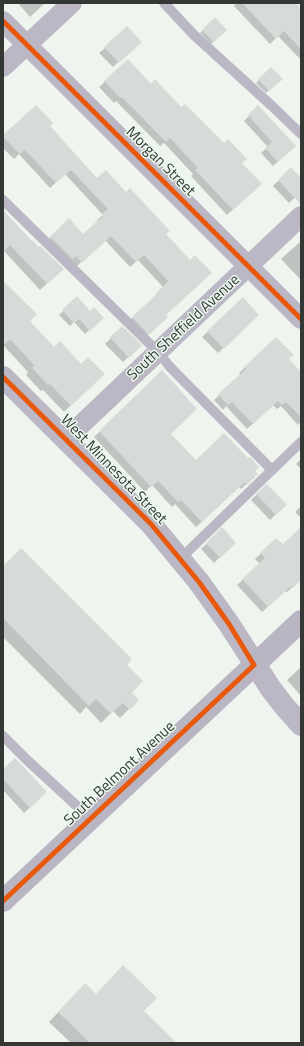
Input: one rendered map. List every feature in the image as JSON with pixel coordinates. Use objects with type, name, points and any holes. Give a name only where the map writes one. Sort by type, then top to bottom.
[{"type":"main road","name":"South Belmont Avenue","points":[[3,901],[301,621]]},
{"type":"street","points":[[3,67],[72,3]]},
{"type":"street","name":"Morgan Street","points":[[3,21],[301,319]]},
{"type":"street","name":"South Sheffield Avenue","points":[[66,439],[301,216]]},
{"type":"street","name":"West Minnesota Street","points":[[3,377],[151,524],[214,603],[254,664],[285,707],[301,725]]},
{"type":"lane","points":[[164,3],[194,35],[301,134]]},
{"type":"lane","points":[[3,200],[158,352],[170,367],[272,470]]},
{"type":"lane","points":[[180,559],[301,442]]},
{"type":"lane","points":[[3,736],[91,819]]},
{"type":"building","points":[[242,3],[296,3],[301,8],[301,49],[284,31],[276,39]]},
{"type":"building","points":[[215,17],[227,30],[214,42],[202,30]]},
{"type":"building","points":[[127,26],[142,42],[119,63],[104,47]]},
{"type":"building","points":[[128,59],[151,84],[155,79],[181,107],[185,104],[224,143],[228,139],[247,159],[242,163],[262,184],[233,210],[195,170],[198,168],[170,138],[166,142],[122,97],[120,98],[104,81]]},
{"type":"building","points":[[271,67],[283,79],[269,91],[258,79]]},
{"type":"building","points":[[36,105],[53,123],[50,126],[97,178],[106,170],[126,192],[130,188],[170,231],[166,234],[190,260],[195,255],[212,273],[166,315],[168,317],[149,335],[132,317],[162,289],[161,288],[168,281],[144,255],[136,262],[111,236],[82,263],[76,256],[73,259],[50,237],[69,218],[83,234],[103,216],[102,214],[108,209],[71,170],[56,183],[25,150],[20,154],[3,137],[3,135]]},
{"type":"building","points":[[258,105],[296,146],[278,162],[265,148],[272,142],[248,115]]},
{"type":"building","points":[[291,167],[301,178],[301,205],[278,180]]},
{"type":"building","points":[[3,210],[31,240],[39,247],[40,246],[64,269],[47,284],[10,245],[3,252]]},
{"type":"building","points":[[3,281],[37,314],[30,321],[54,347],[60,341],[81,364],[88,357],[105,374],[71,406],[32,368],[34,365],[10,339],[3,346]]},
{"type":"building","points":[[77,296],[90,311],[94,307],[104,318],[90,331],[79,319],[74,323],[62,310]]},
{"type":"building","points":[[243,297],[259,315],[224,349],[207,331]]},
{"type":"building","points":[[122,326],[142,345],[129,358],[110,337]]},
{"type":"building","points":[[276,337],[294,355],[289,359],[301,372],[301,417],[286,402],[282,405],[278,401],[253,424],[232,402],[228,405],[218,394],[246,369],[244,367]]},
{"type":"building","points":[[162,370],[197,409],[171,434],[196,460],[224,433],[248,458],[250,457],[259,467],[255,471],[258,474],[247,485],[245,482],[202,522],[181,500],[178,502],[158,481],[151,487],[99,431]]},
{"type":"building","points":[[267,484],[287,505],[276,515],[256,494]]},
{"type":"building","points":[[222,527],[236,543],[220,558],[206,543]]},
{"type":"building","points":[[301,527],[301,580],[293,588],[291,586],[268,607],[242,579],[265,558],[260,553],[276,538],[283,544]]},
{"type":"building","points":[[21,548],[132,659],[127,665],[143,681],[132,693],[139,700],[130,710],[123,703],[111,714],[96,699],[89,706],[3,618],[3,566]]},
{"type":"building","points":[[15,758],[47,792],[30,808],[3,779],[3,769]]},
{"type":"building","points":[[123,965],[157,998],[144,1011],[177,1043],[90,1043],[58,1012],[85,983],[96,994]]},
{"type":"cycle path","points":[[3,21],[301,319]]},
{"type":"cycle path","points":[[3,377],[151,524],[199,582],[229,624],[254,665],[3,901]]}]
